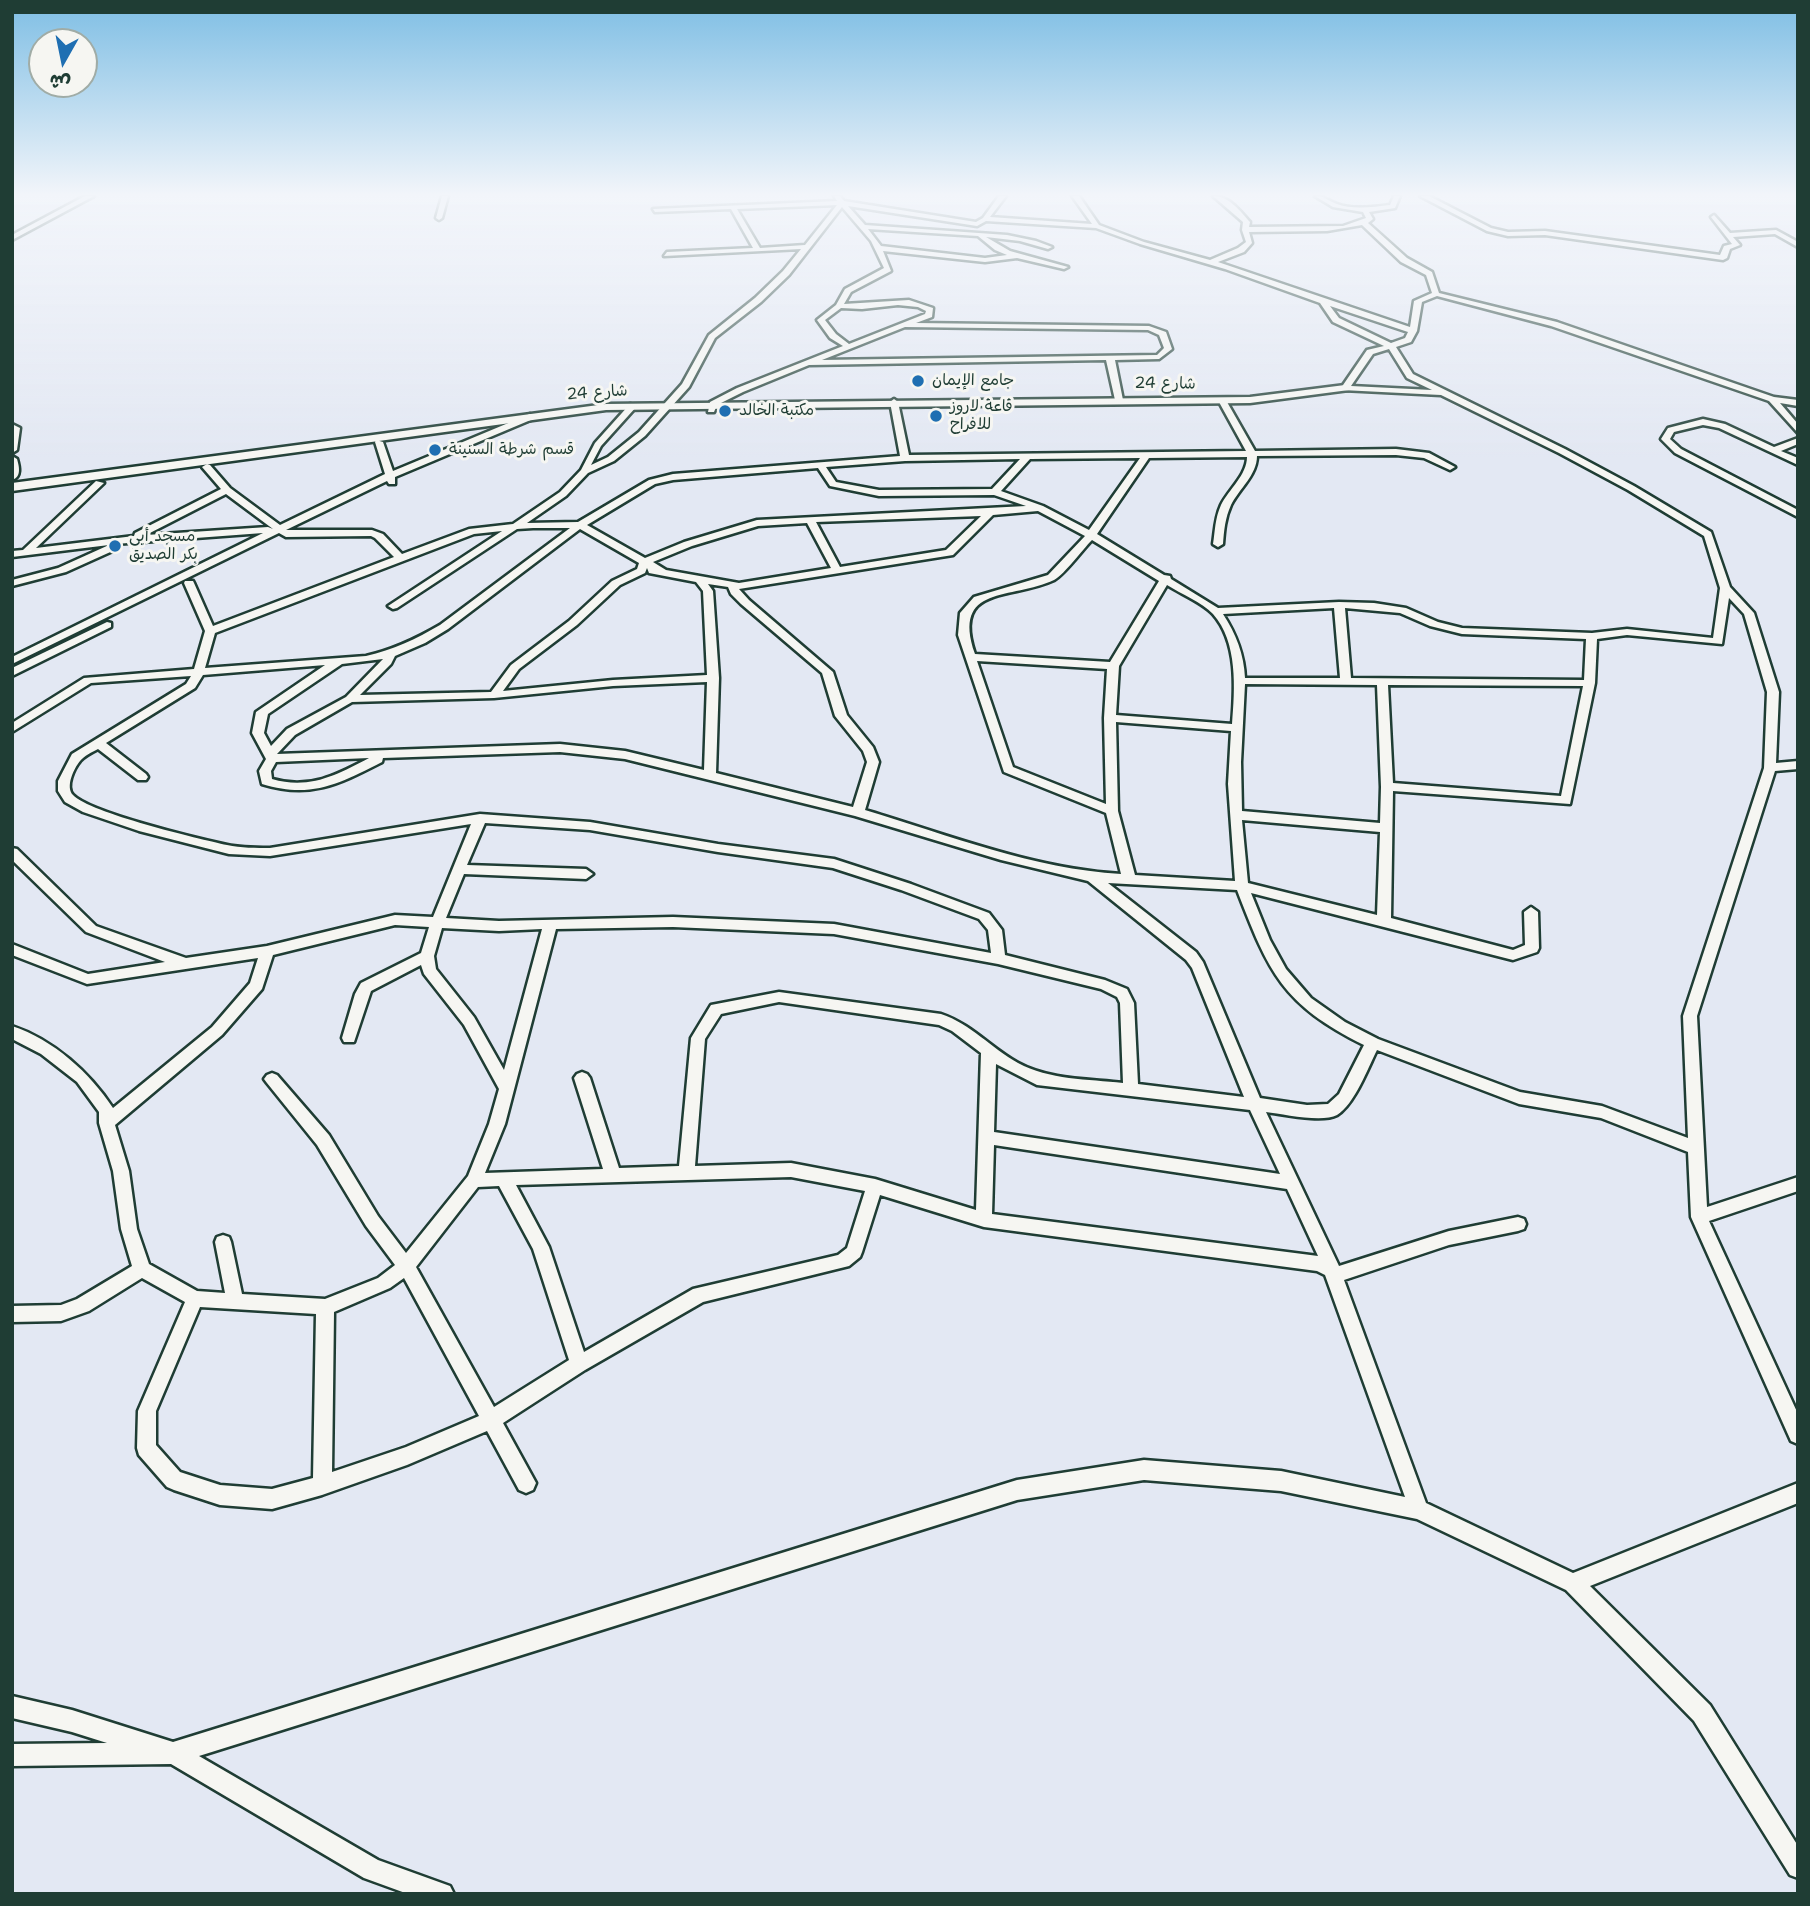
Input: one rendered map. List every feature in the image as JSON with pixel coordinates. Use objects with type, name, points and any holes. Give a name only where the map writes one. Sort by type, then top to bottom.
[{"type":"street","points":[[393,606],[563,494],[585,471],[611,459],[667,408],[687,384],[712,337],[774,285]]},
{"type":"street","points":[[850,348],[833,336],[821,320],[839,306],[848,290],[858,285]]},
{"type":"street","points":[[1277,285],[1413,331]]},
{"type":"street","points":[[1433,285],[1436,294]]},
{"type":"street","points":[[1345,388],[1370,352],[1408,340],[1413,331],[1418,301],[1436,294],[1554,324],[1772,399],[1798,403]]},
{"type":"street","points":[[1216,611],[1339,605],[1402,610],[1452,630],[1592,636],[1626,632],[1718,642],[1725,588],[1708,534],[1608,475],[1410,376],[1391,346],[1336,320],[1323,301]]},
{"type":"street","points":[[712,407],[740,390],[929,315],[930,310],[920,303],[860,308],[839,306]]},
{"type":"street","points":[[810,363],[1159,357],[1168,349],[1163,334],[1149,328],[905,325]]},
{"type":"street","points":[[1110,358],[1119,400]]},
{"type":"street","points":[[1207,401],[1313,394],[1345,388],[1444,393]]},
{"type":"street","points":[[1772,399],[1798,430]]},
{"type":"street","name":"شارع 24","points":[[12,494],[379,442],[481,434],[546,414],[712,407],[1207,401]]},
{"type":"street","name":"شارع 24","points":[[895,404],[1198,404],[1207,401]]},
{"type":"street","points":[[1218,544],[1224,510],[1252,466],[1252,453],[1223,402]]},
{"type":"street","points":[[895,404],[905,458]]},
{"type":"street","points":[[585,471],[586,463],[595,450],[630,409]]},
{"type":"street","name":"شارع 24","points":[[12,487],[481,434],[535,422],[630,409]]},
{"type":"street","points":[[502,430],[546,414]]},
{"type":"street","points":[[1798,462],[1722,426],[1703,422],[1671,430],[1665,439],[1678,451],[1798,514]]},
{"type":"street","points":[[12,427],[16,428],[12,450]]},
{"type":"street","points":[[12,661],[481,434]]},
{"type":"street","points":[[1776,450],[1798,441]]},
{"type":"street","points":[[379,442],[390,479]]},
{"type":"street","points":[[13,726],[88,680],[339,661],[390,654],[421,641],[444,627],[580,525],[652,482],[673,477],[905,458],[1147,454],[1396,452],[1426,455],[1450,467]]},
{"type":"street","points":[[1112,811],[1008,769],[963,635],[965,613],[978,599],[1052,577],[1091,535],[1147,454]]},
{"type":"street","points":[[996,492],[1028,456]]},
{"type":"street","points":[[12,459],[15,469],[12,477]]},
{"type":"street","points":[[821,466],[833,484],[879,493],[996,492],[1040,508],[1166,578],[1216,611],[1226,623],[1233,640],[1240,681],[1234,782],[1242,886],[1273,962],[1285,979],[1318,1013],[1373,1044],[1518,1098],[1602,1112],[1696,1148]]},
{"type":"street","points":[[207,467],[228,490],[281,532]]},
{"type":"street","points":[[26,552],[99,483]]},
{"type":"street","points":[[12,583],[62,570],[228,490]]},
{"type":"street","points":[[494,695],[515,667],[573,623],[616,583],[688,544],[757,523],[989,513],[1040,508]]},
{"type":"street","points":[[210,631],[472,531],[516,526],[580,525],[643,566],[733,585],[838,572],[949,553],[989,513]]},
{"type":"street","points":[[810,520],[838,572]]},
{"type":"street","points":[[12,673],[189,583],[281,532]]},
{"type":"street","points":[[12,554],[129,540],[281,532],[372,534],[379,536],[400,558]]},
{"type":"street","points":[[1129,879],[1112,811],[1110,718],[1113,666],[1166,578]]},
{"type":"street","points":[[700,580],[708,591],[713,678],[710,776]]},
{"type":"street","points":[[189,583],[210,631],[195,679],[183,692],[76,757],[67,772],[64,791],[69,799],[98,813],[229,850],[270,852],[480,818],[590,825],[718,848],[834,864],[984,916],[994,924],[997,932],[998,959]]},
{"type":"street","points":[[733,585],[735,592],[745,602],[827,672],[841,716],[869,750],[873,762],[858,812]]},
{"type":"street","points":[[1725,588],[1749,613],[1773,692],[1770,768],[1690,1016],[1699,1216],[1798,1435]]},
{"type":"street","points":[[1339,605],[1346,681]]},
{"type":"street","points":[[1387,787],[1566,801],[1589,683],[1592,636]]},
{"type":"street","points":[[383,757],[327,784],[303,790],[265,781],[270,757],[291,732],[351,699],[387,662],[390,654]]},
{"type":"street","points":[[972,657],[1113,666]]},
{"type":"street","points":[[270,757],[258,733],[262,712],[339,661]]},
{"type":"street","points":[[351,699],[494,695],[613,683],[713,678]]},
{"type":"street","points":[[1240,681],[1589,683]]},
{"type":"street","points":[[1382,681],[1387,787],[1384,920]]},
{"type":"street","points":[[1110,718],[1236,728]]},
{"type":"street","points":[[97,742],[142,777]]},
{"type":"street","points":[[270,757],[383,757],[560,748],[625,755],[858,812],[1001,856],[1092,877],[1242,886],[1513,955],[1532,948],[1531,912]]},
{"type":"street","points":[[1770,768],[1798,765]]},
{"type":"street","points":[[1236,815],[1385,828]]},
{"type":"street","points":[[480,818],[437,923],[427,956],[429,970],[469,1021],[505,1087]]},
{"type":"street","points":[[12,852],[91,929],[183,963]]},
{"type":"street","points":[[459,869],[586,874]]},
{"type":"street","points":[[1092,877],[1191,956],[1198,966],[1255,1104],[1335,1275],[1419,1510]]},
{"type":"street","points":[[12,949],[87,979],[267,951],[395,920],[499,926],[673,922],[807,927],[863,934],[998,959],[1105,985],[1122,993],[1127,1003],[1131,1090]]},
{"type":"street","points":[[12,1032],[46,1051],[82,1078],[107,1111],[107,1123],[121,1171],[129,1229],[142,1269],[195,1299],[325,1307],[384,1283],[406,1266],[474,1180],[497,1124],[551,924]]},
{"type":"street","points":[[107,1123],[217,1031],[257,985],[267,951]]},
{"type":"street","points":[[349,1038],[366,986],[427,956]]},
{"type":"street","points":[[686,1174],[698,1038],[716,1009],[779,997],[941,1020],[957,1027],[1010,1066],[1037,1079],[1307,1111],[1332,1110],[1344,1098],[1373,1044]]},
{"type":"street","points":[[984,1220],[989,1049]]},
{"type":"street","points":[[582,1078],[613,1175]]},
{"type":"street","points":[[272,1079],[323,1140],[372,1221],[406,1266],[526,1483]]},
{"type":"street","points":[[986,1137],[1292,1183]]},
{"type":"street","points":[[474,1180],[791,1170],[875,1186],[984,1220],[1318,1264],[1332,1270],[1335,1275]]},
{"type":"street","points":[[504,1180],[541,1247],[579,1364]]},
{"type":"street","points":[[1699,1216],[1798,1184]]},
{"type":"street","points":[[195,1299],[147,1411],[146,1448],[174,1480],[220,1495],[272,1499],[407,1456],[491,1420],[579,1364],[699,1295],[843,1261],[854,1252],[875,1186]]},
{"type":"street","points":[[1335,1275],[1449,1238],[1518,1224]]},
{"type":"street","points":[[223,1242],[235,1300]]},
{"type":"street","points":[[12,1314],[61,1313],[83,1305],[142,1269]]},
{"type":"street","points":[[322,1485],[325,1307]]},
{"type":"street","points":[[12,1755],[173,1754],[811,1557],[1006,1493],[1058,1482],[1144,1470],[1281,1481],[1419,1510],[1573,1583],[1702,1713],[1798,1867]]},
{"type":"street","points":[[1573,1583],[1798,1493]]},
{"type":"street","points":[[12,1707],[72,1721],[173,1754],[372,1870],[442,1894]]},
{"type":"place","name":"جامع الإيمان","points":[[918,381]]},
{"type":"place","name":"مكتبة الخالد","points":[[725,411]]},
{"type":"place","name":"قاعة لاروز للافراح","points":[[936,416]]},
{"type":"place","name":"قسم شرطة السنينة","points":[[435,450]]},
{"type":"place","name":"مسجد أبي بكر الصديق","points":[[115,546]]}]
